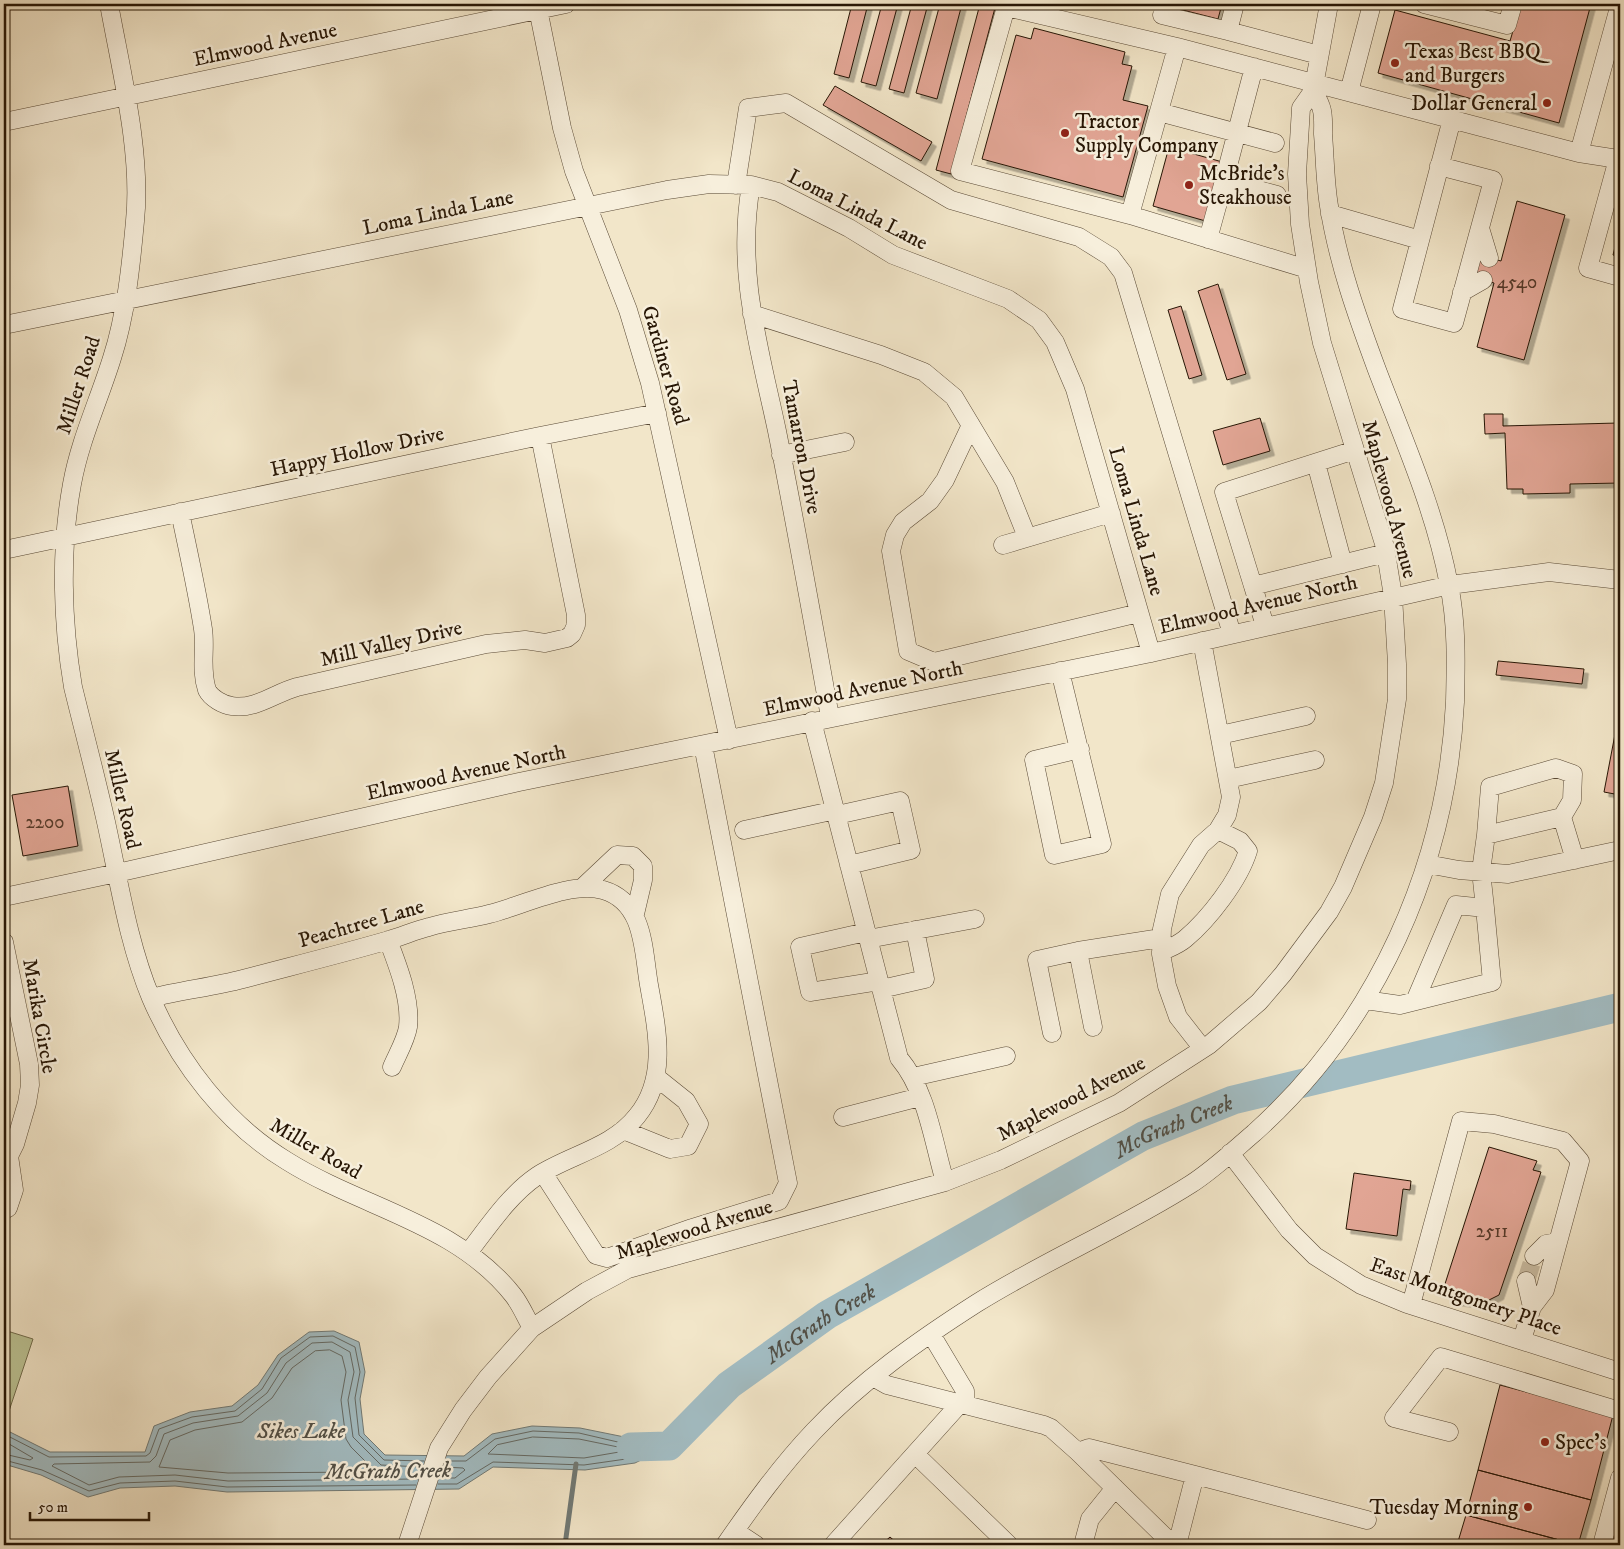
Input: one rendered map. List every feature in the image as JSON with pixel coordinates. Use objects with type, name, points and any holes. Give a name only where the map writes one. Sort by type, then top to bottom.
[{"type":"street","name":"Miller Road","points":[[110,4],[133,146],[137,197],[124,300],[113,357],[85,432],[72,483],[66,535],[65,601],[69,661],[134,946],[151,998],[170,1036],[197,1078],[216,1102],[256,1139],[286,1161],[363,1201],[411,1219],[442,1235],[468,1253],[514,1296],[532,1328]]},
{"type":"street","name":"Elmwood Avenue","points":[[4,122],[566,4]]},
{"type":"street","points":[[1228,31],[1235,4]]},
{"type":"street","name":"Maplewood Avenue","points":[[407,1545],[439,1448],[468,1403],[532,1328],[586,1291],[628,1269],[945,1182],[1001,1160],[1119,1103],[1203,1049],[1259,1002],[1283,974],[1329,912],[1343,887],[1373,818],[1384,782],[1397,699],[1393,596],[1386,553],[1322,343],[1307,269],[1297,174],[1301,108],[1313,87],[1329,4]]},
{"type":"street","points":[[1349,92],[1372,4]]},
{"type":"street","points":[[1424,4],[1507,25],[1512,4]]},
{"type":"street","points":[[1579,153],[1620,4]]},
{"type":"street","points":[[1307,269],[1130,215],[960,171],[1006,7],[1177,47],[1254,67],[1313,87],[1349,92],[1579,153],[1619,159],[1588,268],[1620,277]]},
{"type":"street","name":"Gardiner Road","points":[[538,9],[562,128],[586,205],[628,310],[658,413],[729,740]]},
{"type":"street","points":[[1156,43],[1164,10],[1228,31],[1319,56]]},
{"type":"street","points":[[1130,215],[1177,47]]},
{"type":"street","points":[[1208,239],[1254,67]]},
{"type":"street","name":"Maplewood Avenue","points":[[725,1545],[791,1456],[817,1428],[873,1377],[931,1334],[979,1302],[1193,1183],[1230,1153],[1284,1104],[1322,1060],[1365,1000],[1396,944],[1427,864],[1447,781],[1453,739],[1456,660],[1450,585],[1435,530],[1408,446],[1345,281],[1330,214],[1322,108],[1313,87]]},
{"type":"street","name":"Tamarron Drive","points":[[830,717],[781,455],[752,314],[745,268],[743,185],[748,108],[786,103],[951,200],[1079,237],[1111,257],[1123,273],[1232,634]]},
{"type":"street","points":[[1159,112],[1275,143]]},
{"type":"street","points":[[1440,166],[1493,180],[1454,323],[1402,309],[1452,119]]},
{"type":"street","points":[[1224,181],[1277,195]]},
{"type":"street","name":"Loma Linda Lane","points":[[4,325],[586,205],[684,188],[710,184],[743,185],[778,192],[800,202],[893,255],[1008,299],[1039,320],[1055,342],[1075,389],[1151,652]]},
{"type":"street","points":[[1330,214],[1420,240]]},
{"type":"street","points":[[1480,228],[1490,258]]},
{"type":"street","points":[[1462,292],[1483,280]]},
{"type":"street","points":[[752,314],[881,355],[924,372],[954,397],[1005,482],[1028,537]]},
{"type":"street","name":"Happy Hollow Drive","points":[[4,550],[66,535],[658,413]]},
{"type":"street","points":[[971,425],[945,480],[930,500],[903,522],[895,535],[891,551],[908,651],[934,662],[1139,613]]},
{"type":"street","name":"Mill Valley Drive","points":[[180,512],[204,631],[202,658],[208,692],[220,703],[232,707],[258,704],[278,692],[486,644],[525,640],[545,643],[567,638],[572,634],[576,625],[576,615],[540,436]]},
{"type":"street","points":[[781,455],[845,442]]},
{"type":"street","points":[[1265,626],[1224,492],[1355,450]]},
{"type":"street","points":[[1316,463],[1343,564]]},
{"type":"street","points":[[1003,545],[1111,513]]},
{"type":"street","points":[[1253,586],[1386,553]]},
{"type":"street","name":"Elmwood Avenue North","points":[[4,896],[117,873],[519,782],[1202,641],[1393,596],[1450,585],[1549,572],[1620,580]]},
{"type":"street","points":[[1202,641],[1231,798],[1228,815],[1218,830],[1201,845],[1170,894],[1161,945],[1167,986],[1178,1017],[1203,1049]]},
{"type":"street","points":[[1060,671],[1080,749],[1102,844],[1054,855],[1034,760],[1080,749]]},
{"type":"street","points":[[1220,734],[1306,716]]},
{"type":"street","points":[[812,721],[899,1058],[913,1076],[945,1182]]},
{"type":"street","points":[[543,1172],[596,1255],[607,1258],[692,1228],[780,1201],[788,1183],[703,745]]},
{"type":"street","points":[[1228,779],[1315,760]]},
{"type":"street","points":[[1365,1000],[1400,1005],[1492,982],[1481,872],[1490,787],[1556,768],[1573,774],[1572,800],[1562,817],[1574,860]]},
{"type":"street","points":[[744,830],[900,801],[911,850],[849,864]]},
{"type":"street","points":[[1486,835],[1562,817]]},
{"type":"street","points":[[1052,1033],[1037,960],[1078,951],[1161,945],[1184,940],[1202,921],[1244,866],[1248,851],[1240,841],[1218,830]]},
{"type":"street","points":[[1427,864],[1508,874],[1620,850]]},
{"type":"street","name":"Peachtree Lane","points":[[582,888],[617,855],[633,856],[643,866],[643,880],[635,914]]},
{"type":"street","name":"Peachtree Lane","points":[[151,998],[240,980],[429,927],[491,914],[582,888],[603,890],[628,905],[639,923],[656,1025],[656,1077],[653,1090],[637,1116],[623,1130],[587,1153],[543,1172],[534,1178],[502,1209],[468,1253]]},
{"type":"street","points":[[1415,1001],[1456,905],[1485,908]]},
{"type":"street","points":[[916,930],[925,979],[810,992],[800,948],[867,935],[916,930],[975,919]]},
{"type":"street","points":[[388,940],[398,967],[408,1014],[408,1029],[392,1067]]},
{"type":"street","name":"Marika Circle","points":[[4,942],[29,1064],[27,1103],[6,1158],[14,1190],[8,1208],[4,1210]]},
{"type":"street","points":[[1078,951],[1093,1027]]},
{"type":"street","points":[[913,1076],[1006,1056]]},
{"type":"street","points":[[623,1130],[670,1149],[688,1146],[698,1124],[686,1101],[656,1077]]},
{"type":"street","points":[[843,1117],[920,1097]]},
{"type":"street","points":[[1411,1305],[1461,1122],[1494,1124],[1563,1141],[1580,1161],[1546,1290],[1532,1307],[1522,1340]]},
{"type":"street","name":"East Montgomery Place","points":[[1230,1153],[1289,1230],[1315,1256],[1361,1285],[1411,1305],[1620,1372]]},
{"type":"street","points":[[1534,1256],[1546,1244],[1558,1242]]},
{"type":"street","points":[[1526,1281],[1532,1307]]},
{"type":"street","points":[[833,1545],[965,1398],[965,1391],[931,1334]]},
{"type":"street","points":[[1449,1432],[1394,1418],[1441,1357],[1620,1411]]},
{"type":"street","points":[[873,1377],[887,1385],[1044,1424],[1078,1452],[1166,1538],[1177,1543],[1195,1475]]},
{"type":"street","points":[[1078,1452],[1089,1448],[1367,1520]]},
{"type":"street","points":[[916,1454],[1009,1545]]},
{"type":"street","points":[[1602,1545],[1620,1478]]},
{"type":"street","points":[[1083,1545],[1090,1519],[1116,1488]]},
{"type":"street","points":[[735,1531],[756,1545]]},
{"type":"green space","points":[[4,1330],[33,1339],[4,1426]]},
{"type":"water","name":"Sikes Lake","points":[[334,1331],[359,1342],[365,1372],[360,1399],[364,1434],[385,1455],[464,1456],[492,1434],[532,1426],[580,1428],[669,1446],[635,1463],[585,1470],[493,1467],[459,1489],[227,1492],[175,1486],[120,1488],[88,1497],[41,1475],[4,1464],[4,1429],[50,1452],[145,1452],[154,1426],[190,1412],[232,1406],[258,1385],[278,1355],[309,1332]]},
{"type":"building","points":[[852,4],[868,4],[849,78],[834,74]]},
{"type":"building","points":[[882,4],[898,4],[876,86],[861,82]]},
{"type":"building","points":[[912,4],[928,4],[904,93],[889,89]]},
{"type":"building","points":[[940,4],[962,4],[937,99],[916,93]]},
{"type":"building","points":[[980,4],[996,4],[951,174],[936,170]]},
{"type":"building","points":[[1176,4],[1222,4],[1218,19],[1175,8]]},
{"type":"building","points":[[1521,4],[1591,4],[1559,123],[1378,73],[1395,10],[1510,41]]},
{"type":"building","name":"Tractor Supply Company","points":[[1034,28],[1125,52],[1122,64],[1132,66],[1123,100],[1148,106],[1123,197],[982,159],[1016,35],[1031,39]]},
{"type":"building","points":[[835,86],[932,142],[921,161],[823,105]]},
{"type":"building","name":"McBride's Steakhouse","points":[[1169,147],[1226,163],[1209,222],[1153,206]]},
{"type":"building","points":[[1517,201],[1565,215],[1524,360],[1477,347],[1494,283],[1473,277],[1479,255],[1501,261]]},
{"type":"building","points":[[1620,227],[1620,257],[1613,255]]},
{"type":"building","points":[[1218,284],[1246,374],[1227,380],[1198,291]]},
{"type":"building","points":[[1181,306],[1202,375],[1189,379],[1168,310]]},
{"type":"building","points":[[1484,414],[1503,414],[1503,426],[1618,423],[1620,483],[1570,484],[1570,493],[1523,494],[1523,489],[1507,489],[1505,433],[1485,434]]},
{"type":"building","points":[[1260,418],[1270,451],[1223,465],[1213,431]]},
{"type":"building","points":[[1498,661],[1584,669],[1582,684],[1496,675]]},
{"type":"building","points":[[1620,708],[1620,795],[1604,792]]},
{"type":"building","points":[[68,786],[78,846],[23,856],[12,795]]},
{"type":"building","points":[[1489,1147],[1537,1161],[1533,1170],[1541,1172],[1499,1295],[1481,1304],[1455,1301],[1457,1291],[1444,1287]]},
{"type":"building","points":[[1354,1173],[1411,1181],[1410,1190],[1403,1189],[1397,1236],[1346,1229]]},
{"type":"building","name":"Spec's","points":[[1500,1385],[1613,1415],[1591,1500],[1478,1470]]},
{"type":"building","name":"Tuesday Morning","points":[[1478,1470],[1591,1500],[1578,1545],[1466,1515]]},
{"type":"building","points":[[1466,1515],[1578,1545],[1457,1545]]},
{"type":"building","points":[[890,1537],[899,1545],[881,1545]]},
{"type":"waterway","name":"McGrath Creek","points":[[631,1447],[669,1446],[729,1385],[827,1315],[1143,1136],[1233,1100],[1620,1007]]},
{"type":"waterway","points":[[565,1545],[576,1464]]},
{"type":"tunnel","points":[[1526,1281],[1534,1256]]},
{"type":"place","name":"Texas Best BBQ and Burgers","points":[[1395,63]]},
{"type":"place","name":"Dollar General","points":[[1547,103]]},
{"type":"place","name":"Tractor Supply Company","points":[[1065,133]]},
{"type":"place","name":"McBride's Steakhouse","points":[[1189,185]]},
{"type":"place","name":"Spec's","points":[[1545,1442]]},
{"type":"place","name":"Tuesday Morning","points":[[1528,1507]]}]
